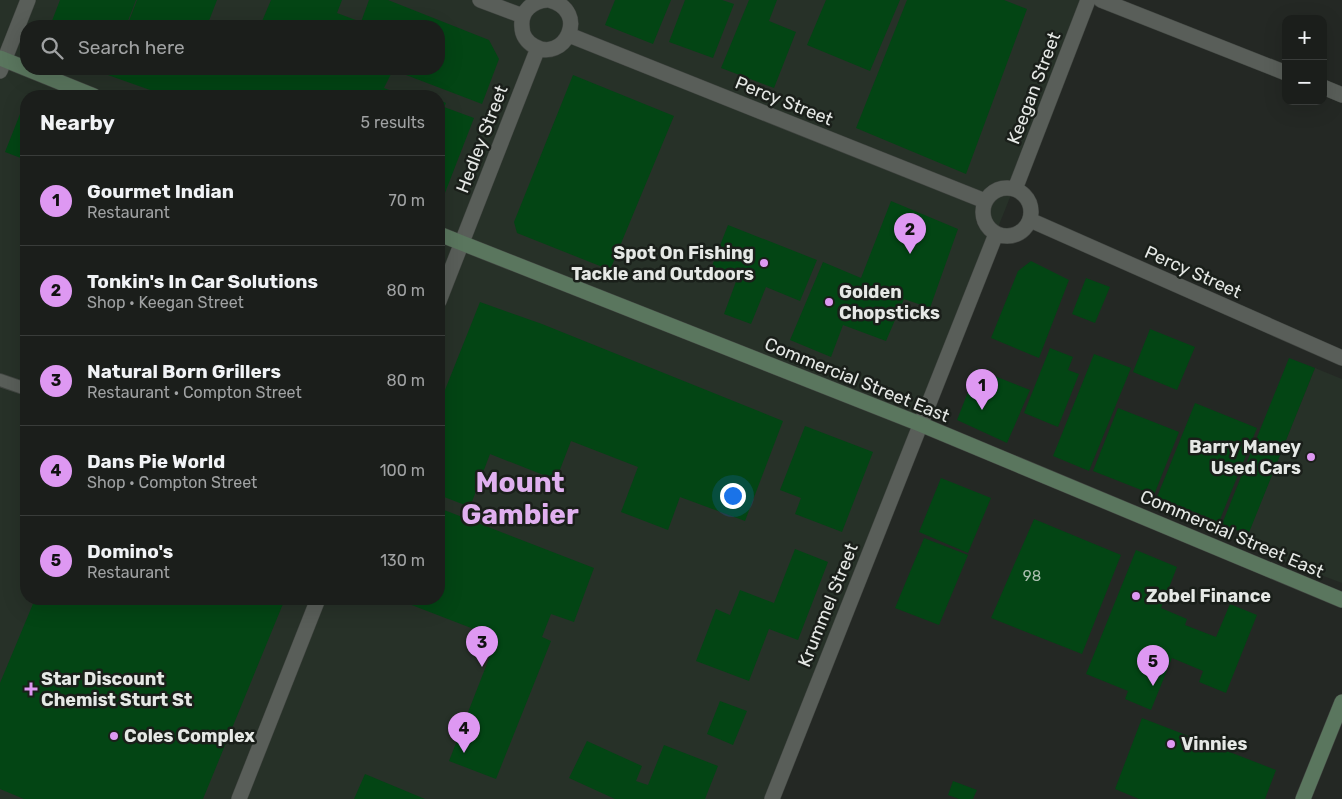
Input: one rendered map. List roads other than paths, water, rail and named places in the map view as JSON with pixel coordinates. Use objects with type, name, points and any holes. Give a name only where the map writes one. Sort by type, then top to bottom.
[{"type":"street","points":[[20,70],[1,63],[28,0]]},
{"type":"street","points":[[480,0],[523,16]]},
{"type":"street","points":[[552,0],[568,12],[571,28],[569,35],[564,41],[552,48],[538,48],[531,44],[522,32],[523,16],[533,4],[552,0]]},
{"type":"street","name":"Keegan Street","points":[[1015,189],[1088,0]]},
{"type":"street","points":[[1101,0],[1282,71]]},
{"type":"street","name":"Percy Street","points":[[569,35],[984,201]]},
{"type":"street","name":"Hedley Street","points":[[445,286],[538,48]]},
{"type":"street","points":[[35,75],[77,90]]},
{"type":"street","points":[[1327,89],[1342,95]]},
{"type":"street","points":[[1003,188],[1015,189],[1026,196],[1030,203],[1030,220],[1026,227],[1012,236],[996,234],[985,224],[982,208],[984,201],[995,190],[1003,188]]},
{"type":"street","name":"Percy Street","points":[[1030,220],[1342,358]]},
{"type":"street","points":[[920,424],[996,234]]},
{"type":"street","name":"Commercial Street East","points":[[445,236],[920,424],[1342,600]]},
{"type":"street","name":"Krummel Street","points":[[772,799],[920,424]]},
{"type":"street","points":[[239,799],[316,605]]},
{"type":"street","points":[[1303,799],[1342,702]]},
{"type":"lane","points":[[0,380],[20,387]]},
{"type":"place","name":"Tonkin's In Car Solutions","points":[[910,254]]},
{"type":"place","name":"Spot On Fishing Tackle and Outdoors","points":[[764,263]]},
{"type":"place","name":"Golden Chopsticks","points":[[829,302]]},
{"type":"place","name":"Gourmet Indian","points":[[982,410]]},
{"type":"place","name":"Barry Maney Used Cars","points":[[1311,457]]},
{"type":"place","name":"Zobel Finance","points":[[1136,596]]},
{"type":"place","name":"Natural Born Grillers","points":[[482,667]]},
{"type":"place","name":"Domino's","points":[[1153,686]]},
{"type":"place","name":"Star Discount Chemist Sturt St","points":[[31,689]]},
{"type":"place","name":"Coles Complex","points":[[114,736]]},
{"type":"place","name":"Vinnies","points":[[1171,744]]},
{"type":"place","name":"Dans Pie World","points":[[464,753]]},
{"type":"district","name":"Mount Gambier","points":[[520,498]]}]
